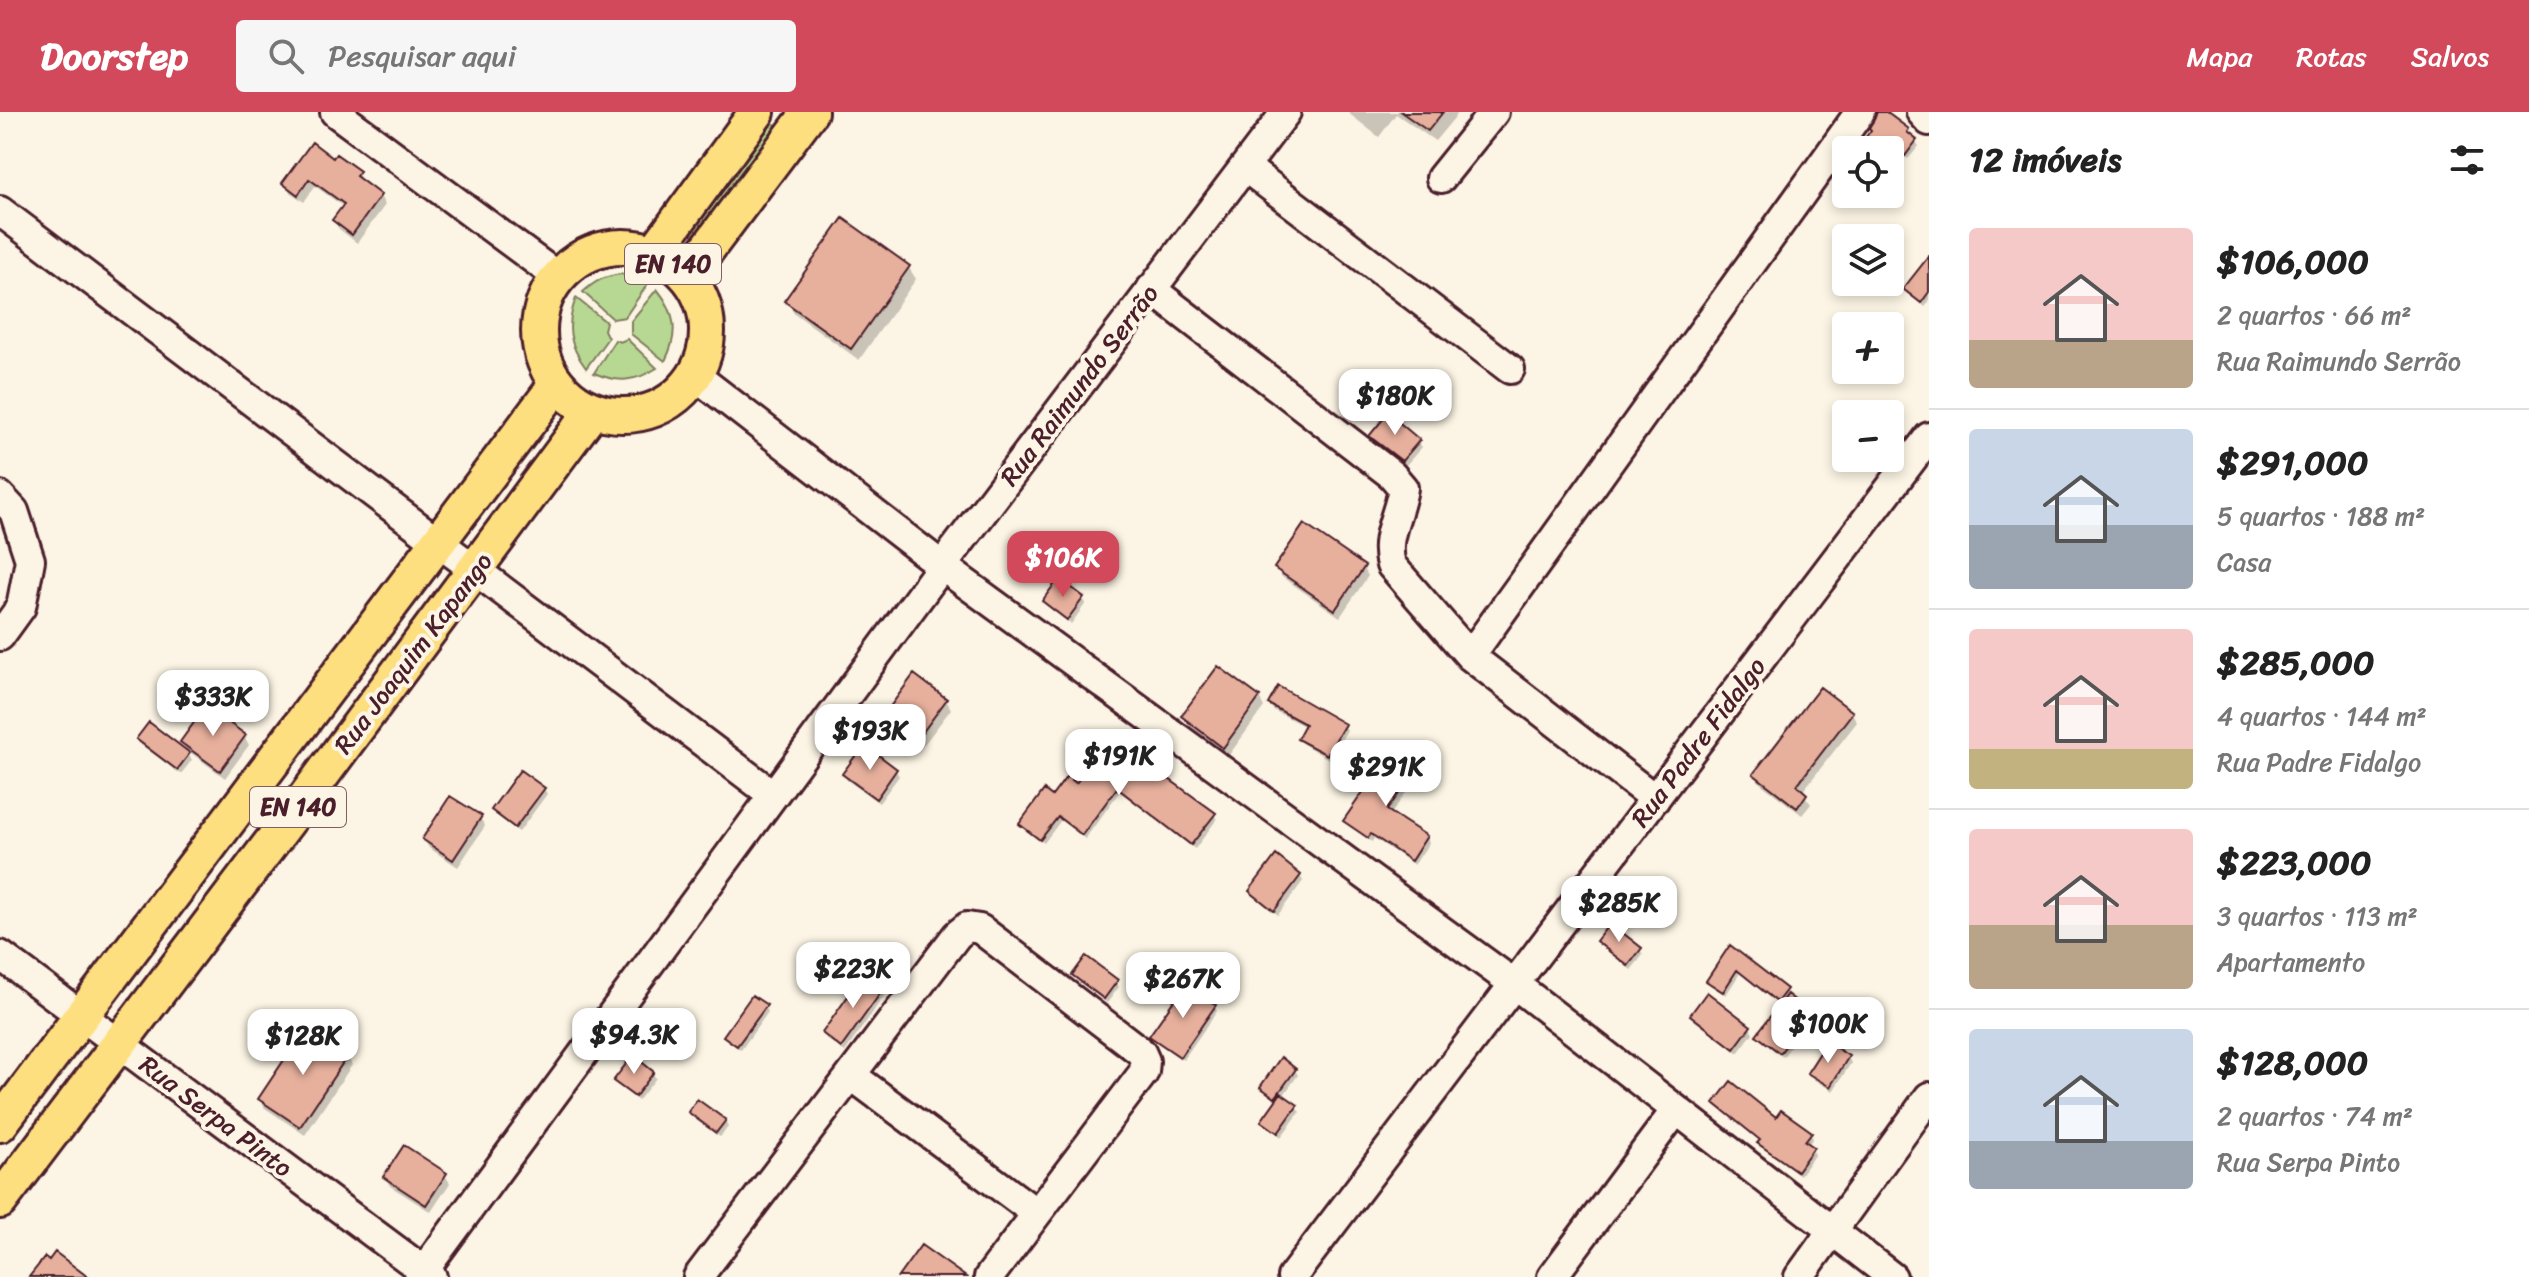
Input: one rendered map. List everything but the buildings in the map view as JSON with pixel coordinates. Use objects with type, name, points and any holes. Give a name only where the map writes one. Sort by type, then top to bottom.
[{"type":"main road","name":"EN 140","points":[[654,253],[757,112]]},
{"type":"main road","name":"EN 140","points":[[687,276],[810,112]]},
{"type":"main road","name":"EN 140","points":[[558,277],[578,260],[602,249],[628,247],[654,253],[671,263],[687,276],[701,299],[707,324],[706,351],[696,376]]},
{"type":"main road","points":[[558,277],[544,301],[538,330],[543,358],[557,384],[573,399],[593,410],[622,416],[651,411],[676,397],[696,376]]},
{"type":"main road","name":"Rua Joaquim Kapango","points":[[0,1124],[557,384]]},
{"type":"main road","name":"Rua Joaquim Kapango","points":[[0,1201],[593,410]]},
{"type":"main road","points":[[263,772],[302,802]]},
{"type":"street","points":[[335,112],[558,277]]},
{"type":"street","name":"Rua Raimundo Serrão","points":[[425,1275],[942,566],[1286,112]]},
{"type":"street","points":[[1441,178],[1494,112]]},
{"type":"street","points":[[1470,656],[1860,112]]},
{"type":"street","points":[[1921,112],[1929,121]]},
{"type":"street","points":[[1245,167],[1510,369]]},
{"type":"street","points":[[0,211],[773,795]]},
{"type":"street","points":[[1151,289],[1392,475],[1403,488],[1401,505],[1388,539],[1387,552],[1391,565],[1470,656],[1655,799]]},
{"type":"street","points":[[696,376],[942,566],[1513,983],[1892,1277]]},
{"type":"street","name":"Rua Padre Fidalgo","points":[[1292,1277],[1929,437]]},
{"type":"street","points":[[0,496],[14,511],[30,560],[21,607],[0,636]]},
{"type":"street","points":[[698,1277],[957,935],[967,927],[980,929],[1141,1052],[1145,1061],[1144,1072],[989,1277]]},
{"type":"street","name":"Rua Serpa Pinto","points":[[0,955],[425,1275]]},
{"type":"street","points":[[851,1075],[1036,1213]]},
{"type":"street","points":[[1799,1277],[1929,1097]]},
{"type":"street","points":[[1552,1277],[1676,1110]]},
{"type":"green space","points":[[770,121],[776,125],[777,131],[696,236],[689,232]]},
{"type":"green space","points":[[621,274],[649,282],[625,317],[613,319],[583,292],[600,280]]},
{"type":"green space","points":[[657,289],[672,315],[674,332],[665,361],[631,334],[631,321]]},
{"type":"green space","points":[[576,298],[606,322],[604,330],[608,338],[586,368],[575,351],[570,334]]},
{"type":"green space","points":[[627,339],[657,368],[626,380],[594,373],[615,340],[620,342]]}]
